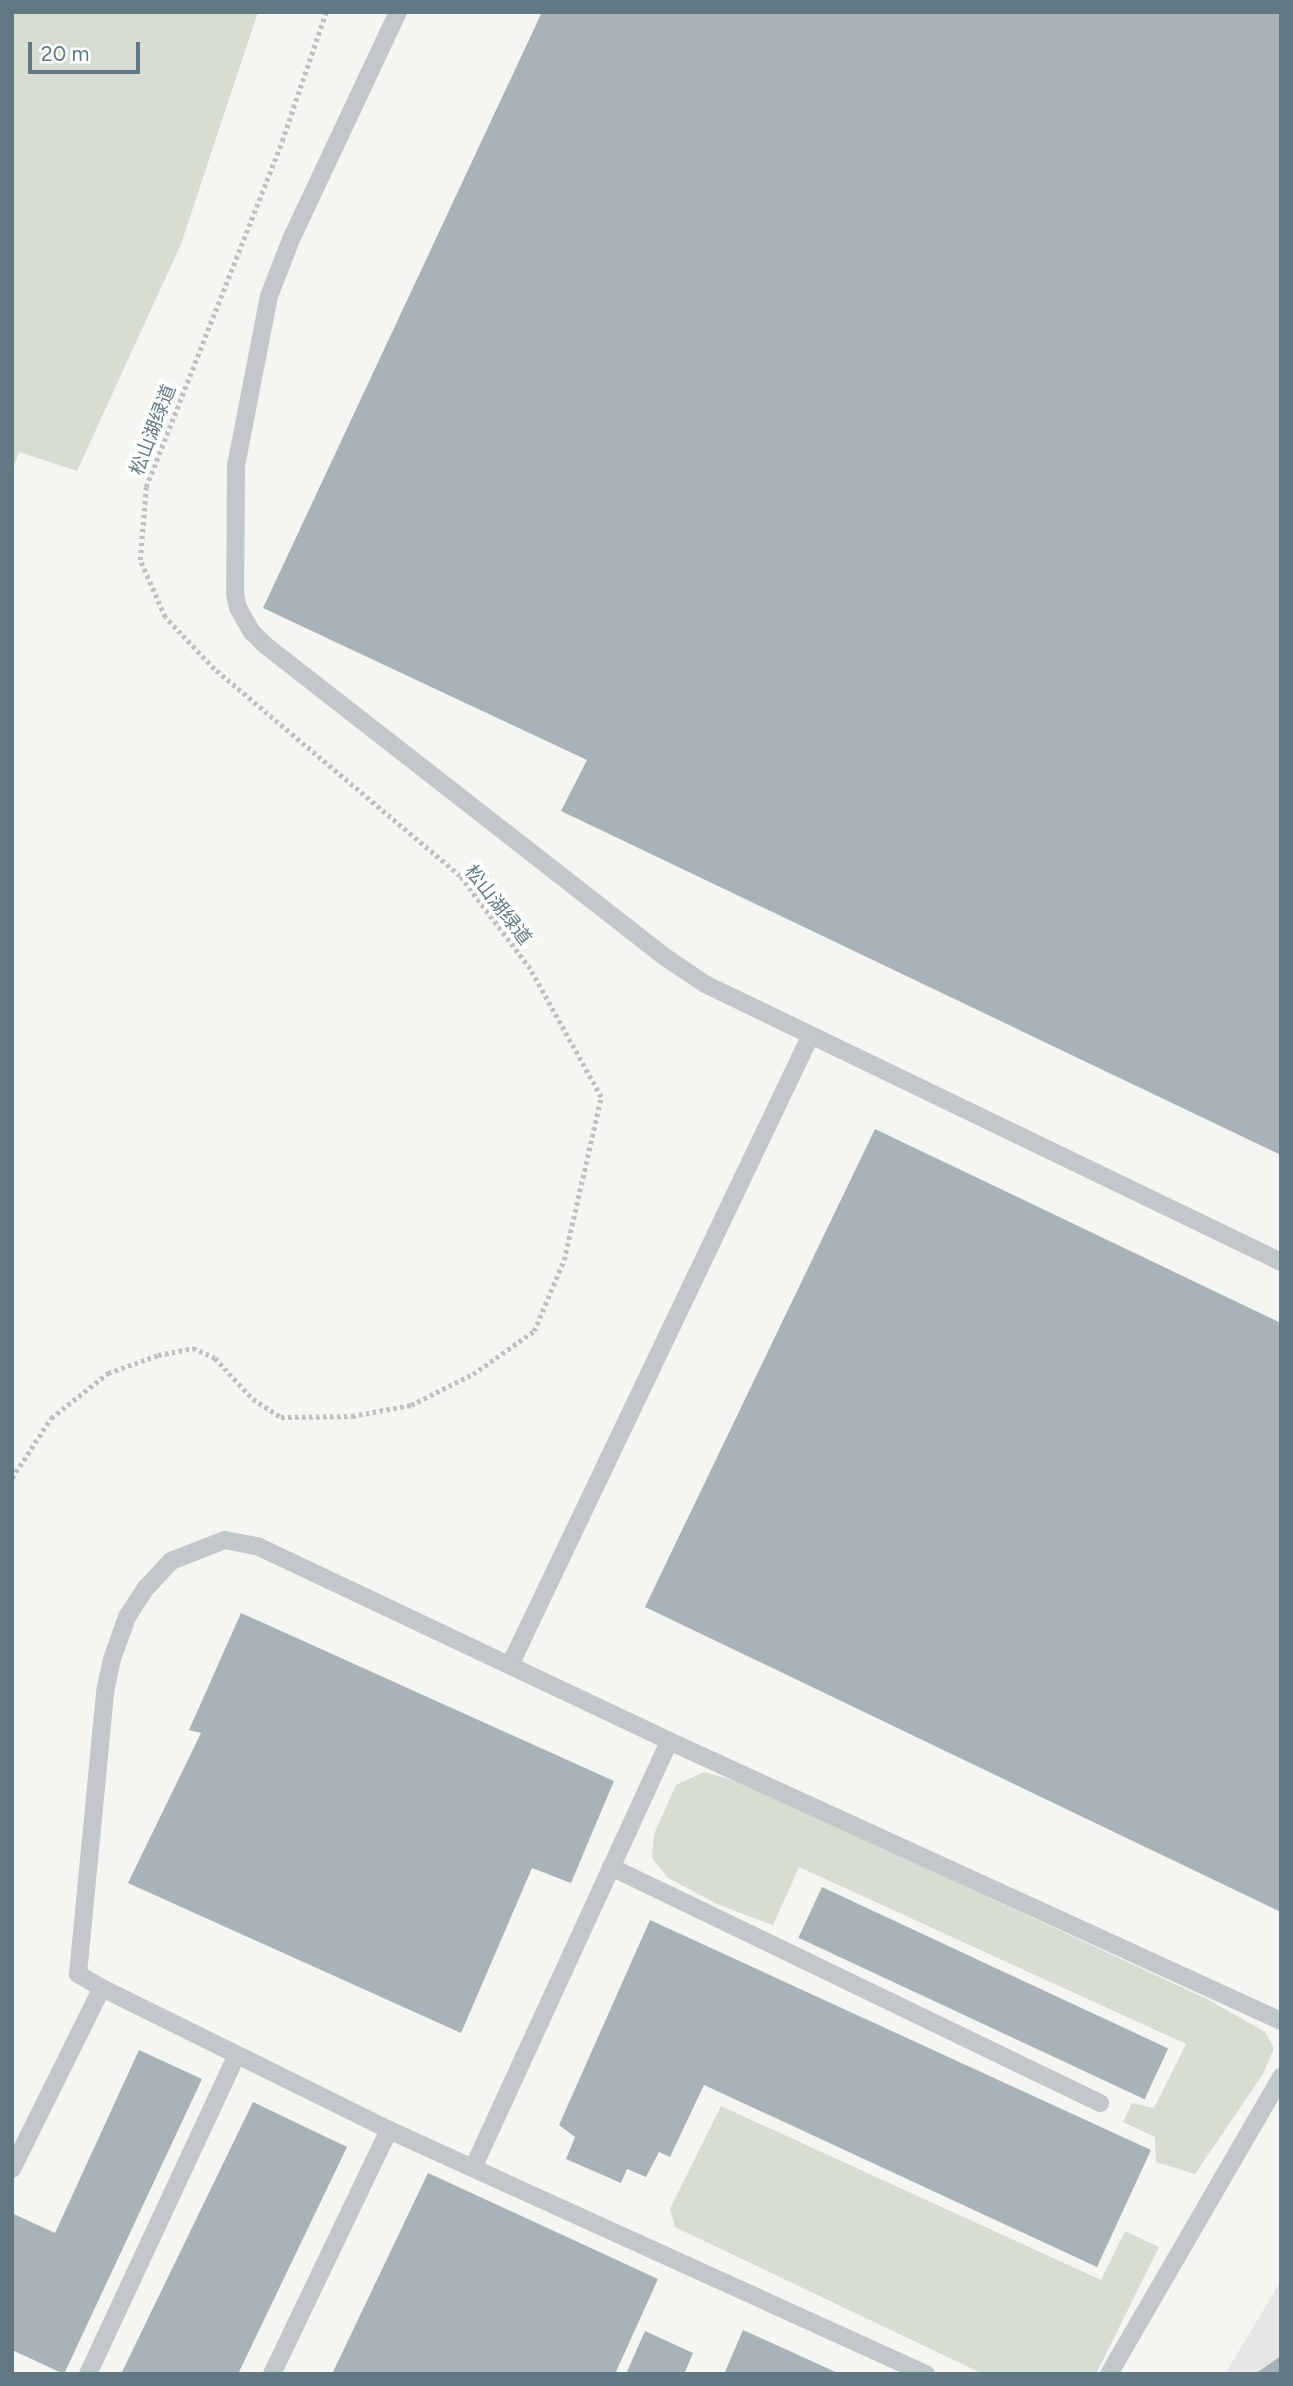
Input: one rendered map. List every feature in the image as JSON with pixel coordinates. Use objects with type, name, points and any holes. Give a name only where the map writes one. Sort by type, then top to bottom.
[{"type":"lane","points":[[398,12],[292,237],[269,296],[236,466],[233,569],[238,608],[252,632],[265,645],[673,963],[705,984],[1281,1262]]},
{"type":"lane","points":[[510,1665],[810,1037]]},
{"type":"lane","points":[[926,2374],[389,2130],[102,1989],[78,1974],[105,1692],[127,1617],[146,1588],[171,1561],[225,1540],[257,1546],[669,1741],[1281,2021]]},
{"type":"lane","points":[[473,2168],[669,1741]]},
{"type":"lane","points":[[611,1867],[1100,2103]]},
{"type":"lane","points":[[12,2169],[102,1989]]},
{"type":"lane","points":[[88,2374],[182,2178],[237,2055]]},
{"type":"lane","points":[[1109,2374],[1281,2077]]},
{"type":"lane","points":[[272,2374],[389,2130]]},
{"type":"path","name":"松山湖绿道","points":[[12,1478],[51,1418],[108,1373],[158,1355],[193,1348],[215,1358],[253,1399],[281,1417],[352,1416],[411,1405],[473,1374],[534,1331],[564,1260],[601,1097],[530,969],[460,876],[214,668],[164,617],[139,560],[146,487],[282,141],[326,12]]},
{"type":"shaded area","points":[[12,12],[258,12],[181,244],[77,471],[19,452],[12,471]]},
{"type":"shaded area","points":[[704,1772],[746,1784],[1209,2000],[1265,2032],[1274,2048],[1263,2074],[1195,2174],[1156,2162],[1155,2137],[1123,2122],[1132,2103],[1154,2108],[1186,2044],[799,1867],[773,1925],[717,1904],[668,1878],[652,1858],[654,1834],[676,1785]]},
{"type":"shaded area","points":[[721,2106],[1101,2280],[1125,2231],[1159,2247],[1096,2374],[983,2374],[675,2227],[670,2209]]},
{"type":"shaded area","points":[[1281,2281],[1281,2374],[1225,2374]]},
{"type":"building","points":[[542,12],[1281,12],[1281,1155],[561,811],[587,760],[263,608]]},
{"type":"building","points":[[875,1129],[1281,1323],[1281,1912],[645,1607]]},
{"type":"building","points":[[241,1613],[614,1781],[571,1883],[532,1868],[461,2033],[128,1883],[201,1733],[189,1730]]},
{"type":"building","points":[[822,1887],[1168,2048],[1145,2099],[798,1938]]},
{"type":"building","points":[[650,1920],[1151,2150],[1097,2267],[704,2085],[670,2157],[659,2152],[646,2177],[627,2169],[621,2183],[566,2159],[575,2137],[559,2125]]},
{"type":"building","points":[[139,2050],[202,2079],[64,2374],[12,2350],[12,2217],[14,2214],[55,2233]]},
{"type":"building","points":[[253,2102],[347,2147],[238,2374],[121,2374]]},
{"type":"building","points":[[428,2173],[658,2279],[615,2374],[332,2374]]},
{"type":"building","points":[[743,2330],[840,2374],[724,2374]]},
{"type":"building","points":[[645,2331],[693,2353],[684,2374],[626,2374]]},
{"type":"building","points":[[1281,2356],[1281,2374],[1255,2374]]}]
